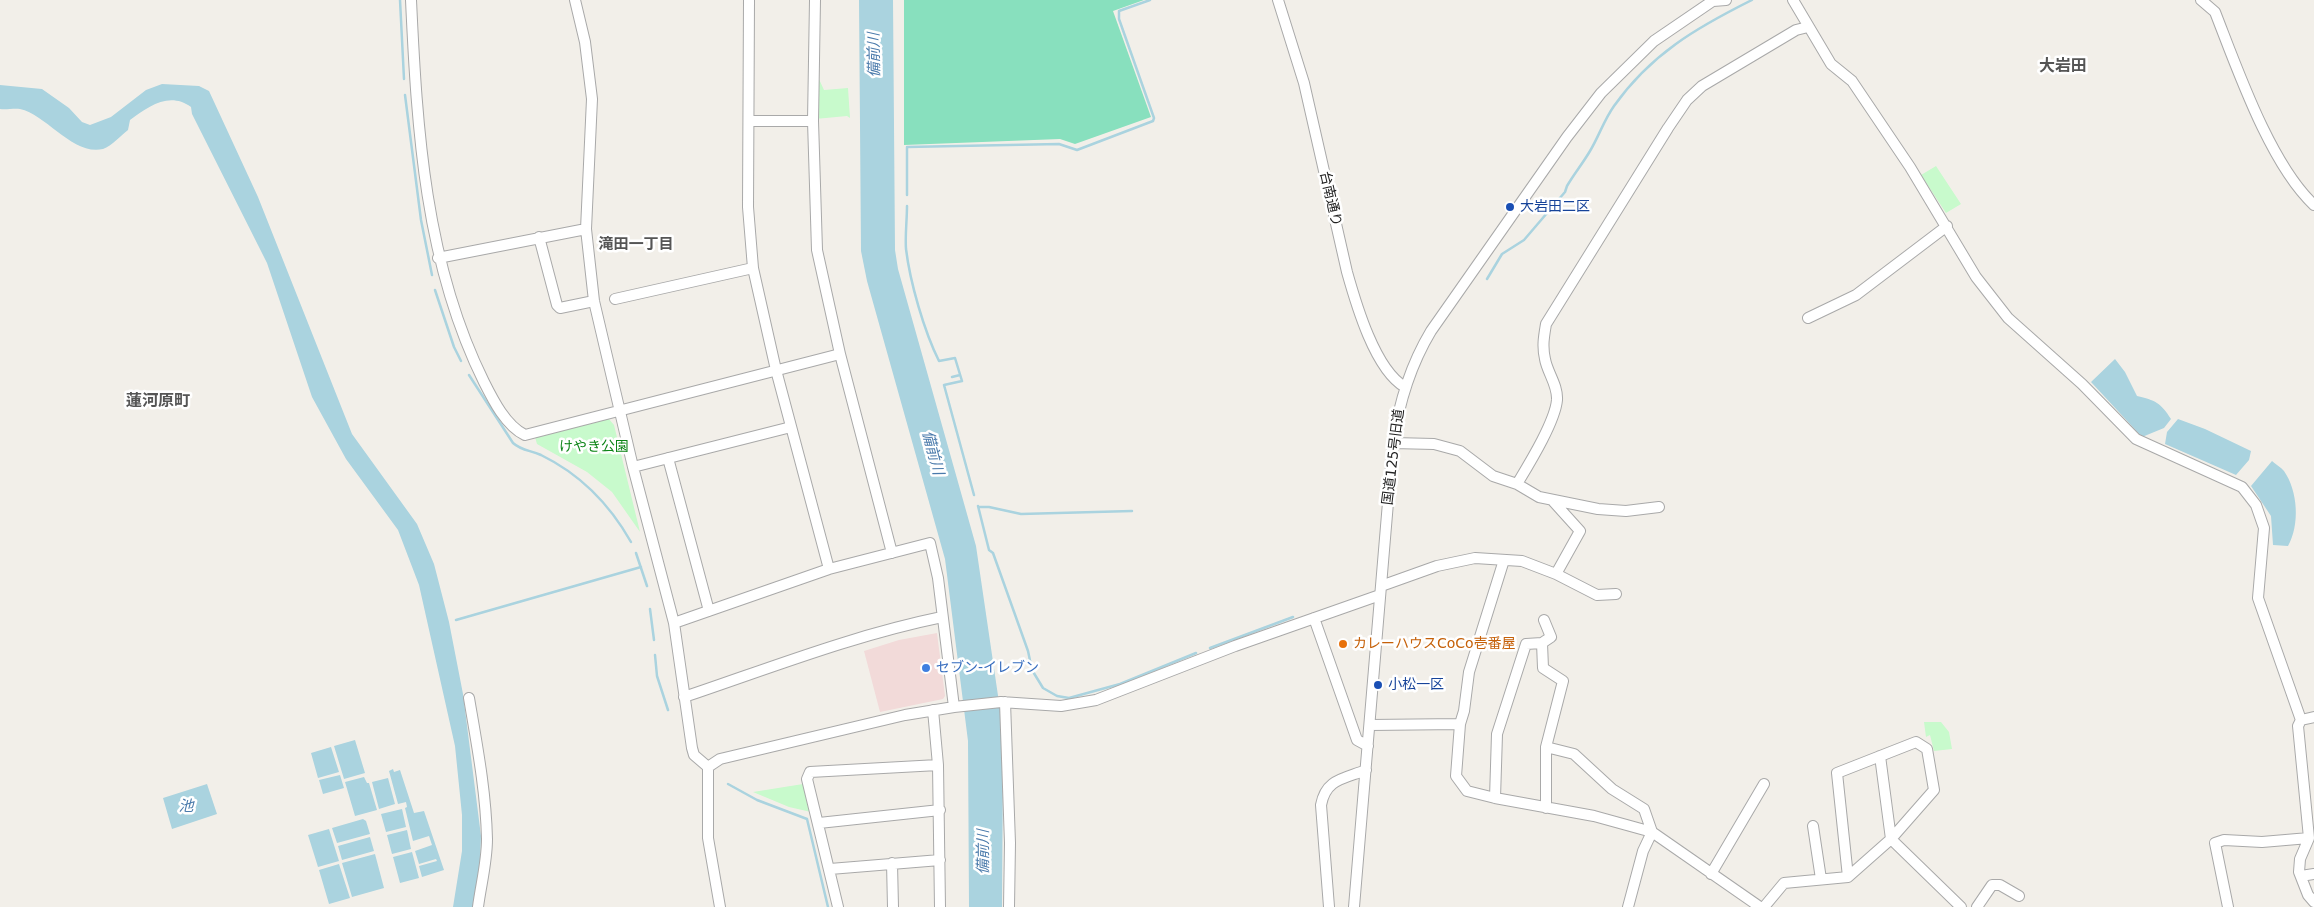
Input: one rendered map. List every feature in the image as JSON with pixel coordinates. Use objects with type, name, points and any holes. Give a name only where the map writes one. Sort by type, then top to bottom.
[{"type":"street","points":[[411,0],[419,130],[438,258],[452,308],[475,364],[503,414],[518,432],[524,436],[840,354]]},
{"type":"street","points":[[575,0],[585,42],[592,99],[586,229],[594,302],[633,467],[674,623],[692,748],[694,754],[708,767],[708,838],[720,907]]},
{"type":"street","points":[[749,0],[748,223],[753,268],[776,370],[829,569]]},
{"type":"street","points":[[815,0],[816,250],[840,354],[892,553]]},
{"type":"street","name":"台南通り","points":[[1278,0],[1304,83],[1347,272],[1356,303],[1362,321],[1380,358],[1395,380],[1405,387]]},
{"type":"street","points":[[1713,0],[1726,0]]},
{"type":"street","name":"国道125号旧道","points":[[1354,907],[1393,443],[1398,411],[1405,387],[1419,353],[1436,325],[1584,114],[1618,75],[1654,41],[1713,0]]},
{"type":"street","points":[[1793,0],[1831,64],[1852,81],[1910,167],[1976,277],[2008,318],[2082,384],[2136,439],[2242,487],[2256,505],[2264,528],[2258,598],[2301,720],[2298,726],[2309,838],[2300,859],[2301,876],[2308,894],[2314,902]]},
{"type":"street","points":[[2201,0],[2215,12],[2274,150],[2293,180],[2314,205]]},
{"type":"street","points":[[1517,484],[1533,458],[1557,400],[1556,391],[1544,358],[1542,341],[1546,324],[1668,128],[1687,100],[1702,86],[1796,30],[1808,27]]},
{"type":"street","points":[[749,121],[814,121]]},
{"type":"street","points":[[1808,318],[1856,295],[1947,226]]},
{"type":"street","points":[[438,258],[586,229]]},
{"type":"street","points":[[539,237],[557,305],[560,308],[594,302]]},
{"type":"street","points":[[616,299],[753,268]]},
{"type":"street","points":[[633,467],[791,427]]},
{"type":"street","points":[[1393,443],[1434,444],[1460,452],[1493,476],[1517,484],[1540,497],[1552,500],[1598,509],[1626,511],[1659,507]]},
{"type":"street","points":[[668,458],[708,611]]},
{"type":"street","points":[[1552,500],[1580,531],[1556,574]]},
{"type":"street","points":[[674,623],[829,569],[930,544],[938,578],[956,706]]},
{"type":"street","points":[[708,767],[720,759],[956,706],[1003,702],[1061,706],[1096,700],[1314,618],[1446,564],[1475,558],[1522,561],[1556,574],[1597,595],[1616,594]]},
{"type":"street","points":[[1504,560],[1469,672],[1464,711],[1460,724],[1456,776],[1467,790],[1495,798],[1594,816],[1652,832],[1710,874],[1762,907],[1784,883],[1848,877],[1891,839],[1934,790],[1927,749],[1916,742],[1837,773],[1848,877]]},
{"type":"street","points":[[684,697],[857,638],[895,627],[942,617]]},
{"type":"street","points":[[1314,618],[1357,740],[1368,746]]},
{"type":"street","points":[[1495,798],[1497,734],[1526,644],[1542,643],[1551,637],[1544,620]]},
{"type":"street","points":[[1542,643],[1543,668],[1563,681],[1546,747],[1546,808]]},
{"type":"street","points":[[469,698],[482,778],[487,838],[486,860],[478,907]]},
{"type":"street","points":[[1003,702],[1010,843],[1009,907]]},
{"type":"street","points":[[933,710],[940,810],[940,907]]},
{"type":"street","points":[[2301,720],[2314,717]]},
{"type":"street","points":[[1370,725],[1460,724]]},
{"type":"street","points":[[1546,747],[1574,754],[1612,789],[1644,809],[1652,832],[1643,852],[1628,907]]},
{"type":"street","points":[[1880,756],[1891,839],[1961,907]]},
{"type":"street","points":[[838,907],[820,823],[807,779],[810,772],[938,765]]},
{"type":"street","points":[[1329,907],[1321,805],[1323,792],[1330,784],[1366,770]]},
{"type":"street","points":[[1710,874],[1764,784]]},
{"type":"street","points":[[820,823],[940,810]]},
{"type":"street","points":[[1813,826],[1821,879]]},
{"type":"street","points":[[2228,907],[2215,843],[2224,840],[2262,842],[2309,838]]},
{"type":"street","points":[[830,869],[940,860]]},
{"type":"street","points":[[892,863],[893,907]]},
{"type":"street","points":[[2301,876],[2314,874]]},
{"type":"street","points":[[1977,907],[1992,886],[2000,885],[2019,896]]},
{"type":"shaded area","points":[[937,633],[945,696],[943,699],[880,712],[864,651],[899,640]]},
{"type":"green space","points":[[904,0],[1144,0],[1113,11],[1151,117],[1075,144],[1060,139],[904,145]]},
{"type":"green space","points":[[818,77],[824,90],[848,88],[850,118],[847,116],[815,119]]},
{"type":"green space","points":[[1936,166],[1961,204],[1946,213],[1921,175]]},
{"type":"green space","name":"けやき公園","points":[[608,418],[614,425],[640,532],[612,492],[587,472],[537,444],[535,437]]},
{"type":"green space","points":[[1924,722],[1941,722],[1949,732],[1952,749],[1934,751],[1930,735],[1926,737]]},
{"type":"green space","points":[[803,784],[811,812],[789,807],[753,792]]},
{"type":"water","name":"備前川","points":[[859,0],[893,0],[895,250],[898,269],[976,546],[1001,716],[1003,757],[1002,907],[969,907],[968,741],[945,559],[867,281],[861,251]]},
{"type":"water","points":[[162,84],[199,86],[209,91],[258,197],[352,434],[417,524],[434,564],[449,622],[463,694],[481,836],[480,864],[473,907],[453,907],[462,851],[462,815],[455,746],[419,585],[398,530],[346,459],[312,397],[267,263],[192,114],[191,107],[175,100],[151,106],[130,120],[128,130],[110,145],[103,149],[92,150],[81,147],[30,113],[20,109],[0,109],[0,85],[42,89],[69,108],[82,122],[90,125],[111,117],[146,90]]},
{"type":"water","points":[[2115,359],[2125,372],[2137,396],[2157,403],[2171,419],[2164,428],[2142,437],[2091,382]]},
{"type":"water","points":[[2178,419],[2205,429],[2251,451],[2249,460],[2236,475],[2165,444],[2167,432]]},
{"type":"water","points":[[2272,461],[2284,471],[2289,479],[2295,498],[2296,518],[2292,538],[2288,546],[2273,545],[2271,516],[2251,486]]},
{"type":"water","points":[[355,740],[365,773],[344,779],[334,746]]},
{"type":"water","points":[[331,747],[339,772],[318,778],[311,753]]},
{"type":"water","points":[[393,769],[394,772],[400,770],[414,813],[424,811],[444,870],[422,877],[419,866],[437,861],[436,859],[419,864],[415,851],[432,845],[429,836],[413,841],[405,808],[407,807],[406,802],[398,804],[389,771]]},
{"type":"water","points":[[340,775],[344,788],[323,794],[319,780]]},
{"type":"water","points":[[364,777],[367,783],[369,783],[377,810],[355,816],[345,782]]},
{"type":"water","points":[[388,778],[395,804],[379,809],[372,782]]},
{"type":"water","name":"池","points":[[207,784],[217,814],[172,829],[163,798]]},
{"type":"water","points":[[402,809],[406,827],[386,832],[381,814]]},
{"type":"water","points":[[363,819],[366,821],[370,834],[337,843],[332,828]]},
{"type":"water","points":[[329,829],[339,861],[318,867],[308,835]]},
{"type":"water","points":[[407,830],[411,849],[392,854],[387,835]]},
{"type":"water","points":[[370,837],[374,851],[342,860],[338,846]]},
{"type":"water","points":[[412,852],[419,878],[400,883],[393,857]]},
{"type":"water","points":[[375,854],[384,888],[352,897],[342,863]]},
{"type":"water","points":[[339,864],[350,898],[329,904],[319,870]]},
{"type":"waterway","points":[[400,0],[404,79]]},
{"type":"waterway","points":[[907,195],[907,147],[1059,144],[1077,150],[1153,121],[1154,118],[1119,19],[1119,11],[1150,0]]},
{"type":"waterway","points":[[1487,279],[1502,254],[1524,240],[1565,192],[1593,145],[1610,111],[1643,71],[1693,32],[1752,0]]},
{"type":"waterway","points":[[405,95],[421,220],[432,275]]},
{"type":"waterway","points":[[907,206],[906,249],[918,306],[939,361],[955,358],[962,381],[944,385],[974,495]]},
{"type":"waterway","points":[[435,290],[454,347],[461,361]]},
{"type":"waterway","points":[[469,375],[513,443],[520,448],[541,455],[569,471],[581,481],[614,515],[631,542]]},
{"type":"waterway","points":[[952,377],[960,375]]},
{"type":"waterway","points":[[978,506],[989,550],[993,553],[1028,651],[1032,670],[1043,688],[1057,696],[1069,698],[1120,684],[1196,653]]},
{"type":"waterway","points":[[979,507],[989,507],[1021,514],[1132,511]]},
{"type":"waterway","points":[[636,553],[647,586]]},
{"type":"waterway","points":[[456,620],[641,567]]},
{"type":"waterway","points":[[650,609],[654,640]]},
{"type":"waterway","points":[[1210,648],[1293,617]]},
{"type":"waterway","points":[[655,655],[657,676],[668,710]]},
{"type":"waterway","points":[[728,784],[757,800],[807,819],[828,907]]},
{"type":"place","name":"大岩田二区","points":[[1510,207]]},
{"type":"place","name":"カレーハウスCoCo壱番屋","points":[[1343,644]]},
{"type":"place","name":"セブン-イレブン","points":[[926,668]]},
{"type":"place","name":"小松一区","points":[[1378,685]]},
{"type":"district","name":"大岩田","points":[[2063,67]]},
{"type":"district","name":"滝田一丁目","points":[[636,245]]},
{"type":"district","name":"蓮河原町","points":[[158,402]]}]
